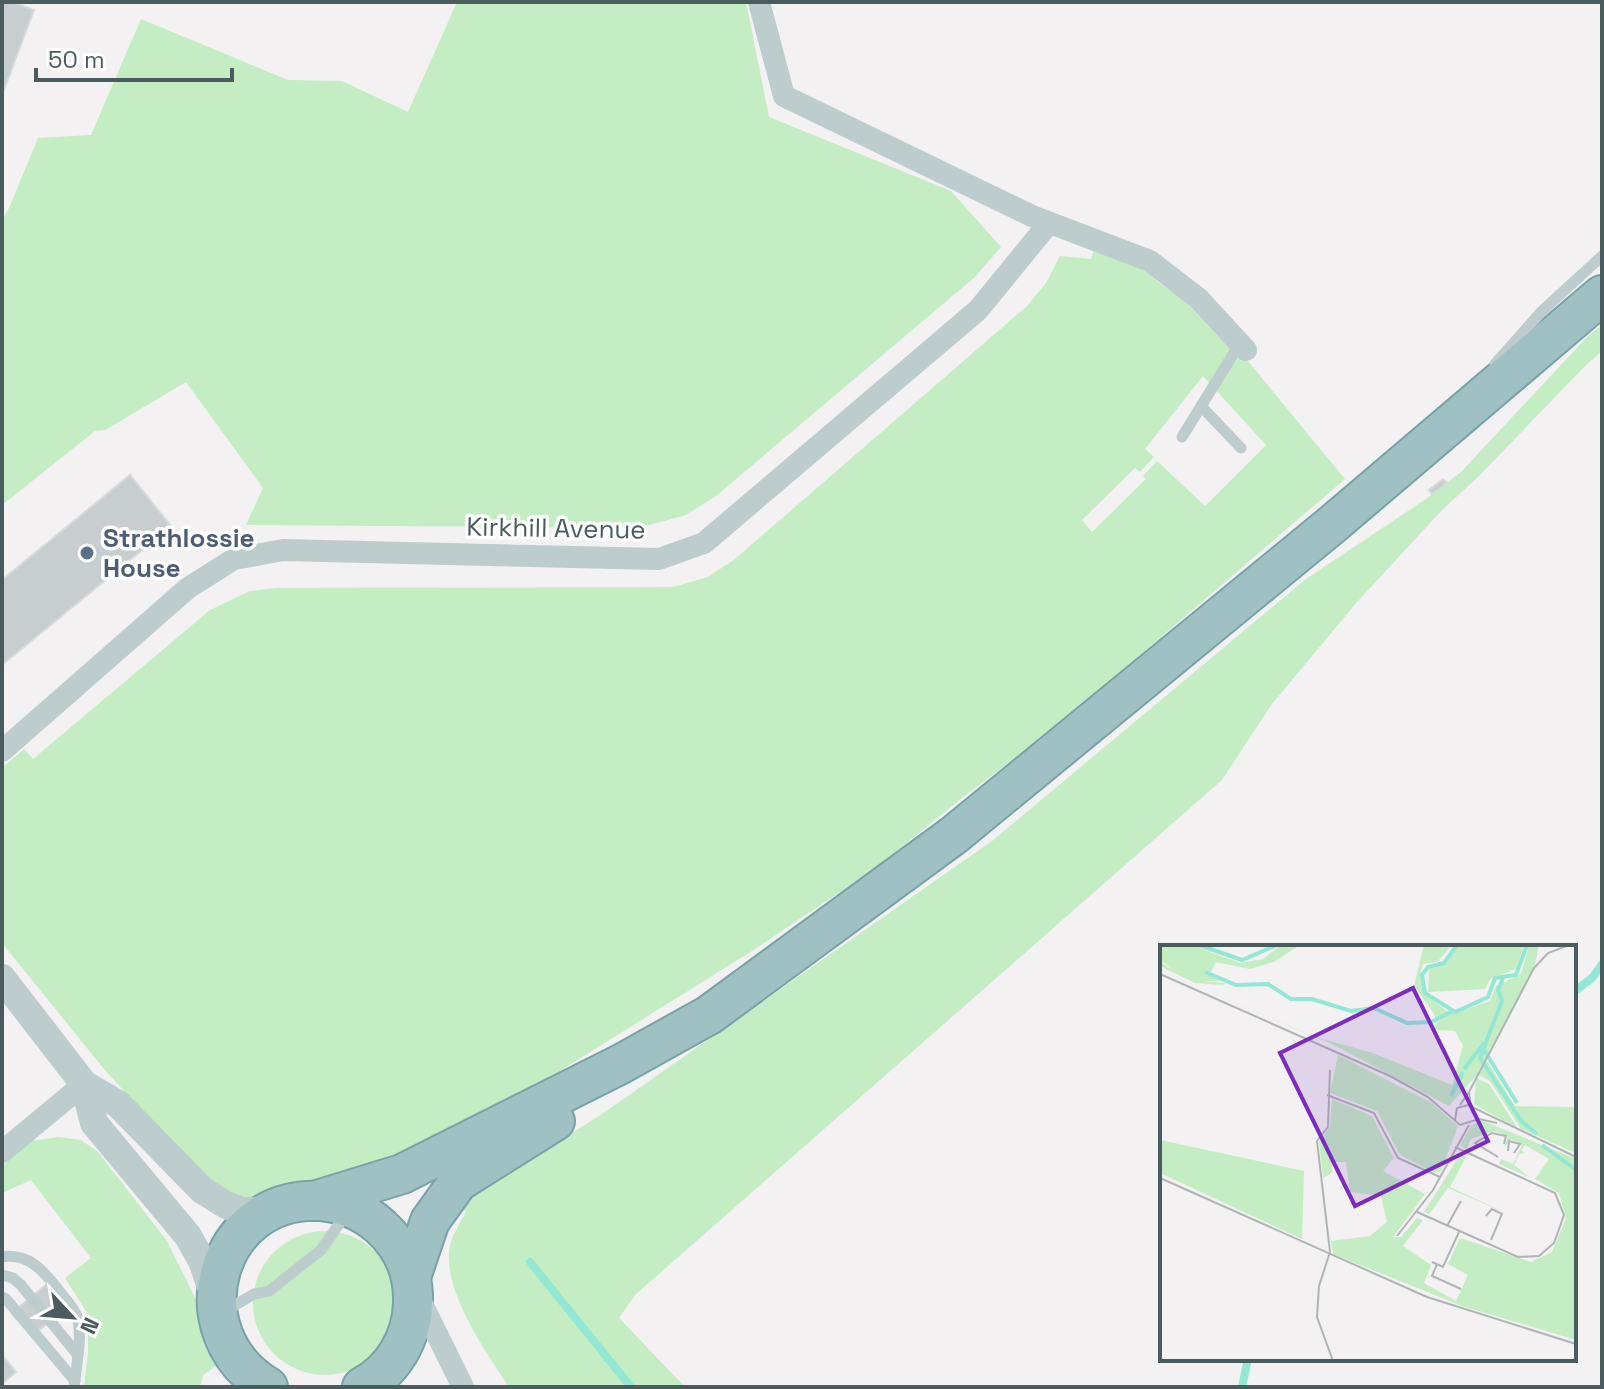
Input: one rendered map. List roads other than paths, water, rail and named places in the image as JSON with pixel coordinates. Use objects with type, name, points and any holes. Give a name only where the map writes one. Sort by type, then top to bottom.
[{"type":"highway","points":[[268,1387],[232,1373],[216,1308],[220,1270],[234,1242],[256,1220],[270,1211],[299,1202],[362,1195],[621,1064],[709,1015],[954,835],[1334,523],[1602,295]]},
{"type":"highway","points":[[362,1387],[386,1368],[402,1347],[413,1310],[412,1280],[430,1221],[458,1182],[549,1126],[621,1064]]},
{"type":"highway","points":[[362,1195],[365,1215],[399,1248],[412,1280]]},
{"type":"street","points":[[759,2],[784,96],[1032,216],[1150,261],[1199,299],[1243,346]]},
{"type":"street","name":"Kirkhill Avenue","points":[[2,751],[188,588],[234,559],[283,550],[659,559],[704,543],[978,310],[1049,223]]},
{"type":"street","points":[[2,978],[84,1084],[118,1104],[202,1190],[226,1205],[243,1211],[270,1211]]},
{"type":"street","points":[[2,1152],[84,1084]]},
{"type":"street","points":[[84,1084],[94,1123],[188,1236],[202,1261],[216,1308]]},
{"type":"street","points":[[412,1280],[463,1387]]},
{"type":"lane","points":[[1489,370],[1542,311],[1602,256]]},
{"type":"lane","points":[[1182,437],[1243,346]]},
{"type":"lane","points":[[1415,454],[1468,394]]},
{"type":"lane","points":[[1201,406],[1241,448]]},
{"type":"lane","points":[[216,1308],[269,1291],[321,1250],[362,1195]]},
{"type":"lane","points":[[2,1257],[21,1257],[42,1270],[75,1312],[78,1326],[74,1384]]},
{"type":"lane","points":[[2,1275],[13,1278],[21,1285],[77,1354]]},
{"type":"lane","points":[[2,1297],[74,1384]]},
{"type":"waterway","points":[[1576,990],[1593,977],[1602,964]]},
{"type":"waterway","points":[[530,1262],[631,1387]]},
{"type":"waterway","points":[[1242,1387],[1248,1361]]},
{"type":"place","name":"Strathlossie House","points":[[87,553]]}]
